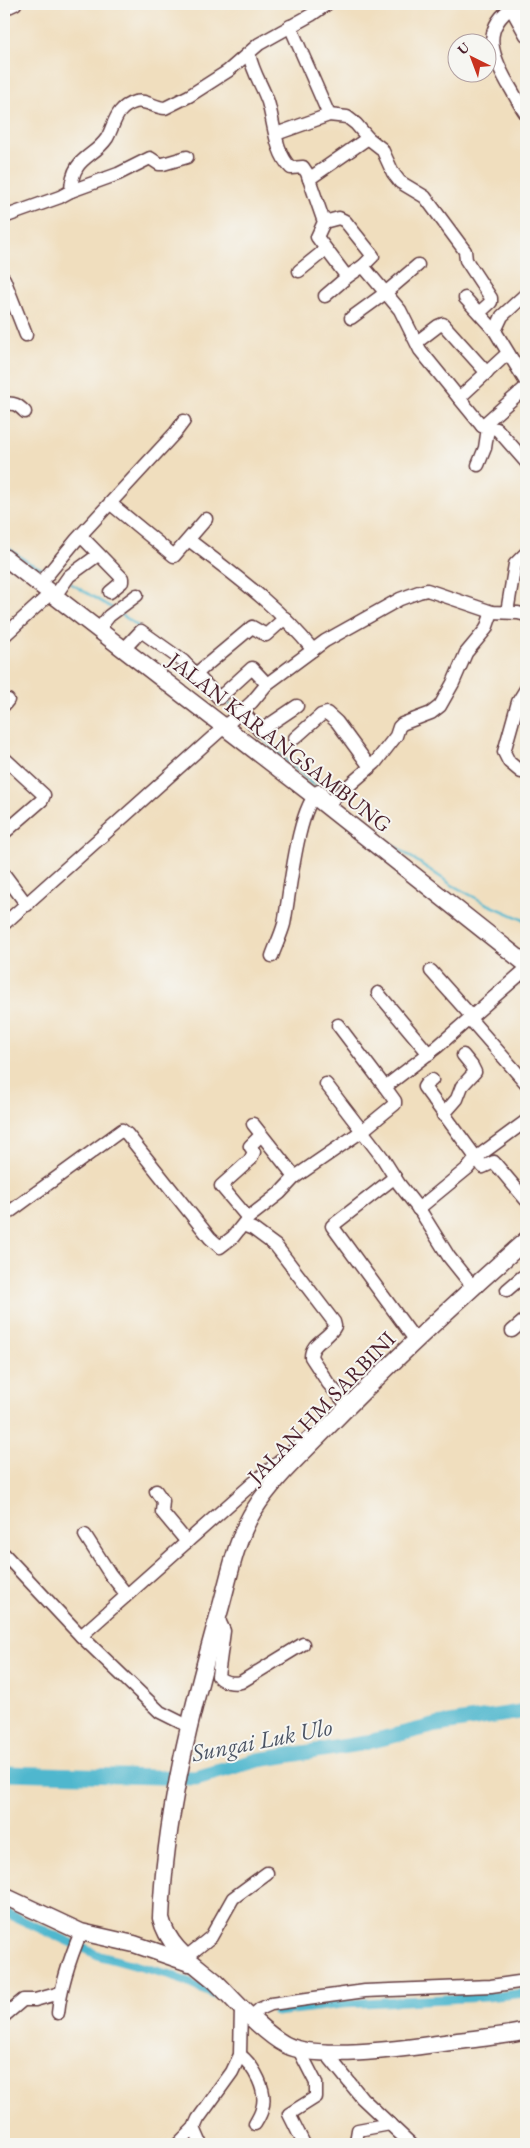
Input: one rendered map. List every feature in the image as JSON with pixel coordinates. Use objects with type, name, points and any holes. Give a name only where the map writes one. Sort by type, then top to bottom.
[{"type":"main road","name":"JALAN KARANGSAMBUNG","points":[[4,557],[54,583],[99,630],[124,649],[236,717],[314,796],[526,964]]},
{"type":"main road","name":"JALAN HM SARBINI","points":[[163,1928],[161,1911],[166,1858],[184,1727],[245,1526],[254,1510],[279,1478],[348,1406],[473,1287],[526,1240]]},
{"type":"main road","points":[[4,1896],[76,1944],[134,1944],[143,1942],[163,1928],[191,1962],[271,2035],[287,2045],[298,2048],[325,2052],[375,2051],[526,2031]]},
{"type":"main road","points":[[134,1944],[191,1962]]},
{"type":"street","points":[[4,9],[15,4]]},
{"type":"street","points":[[72,191],[72,181],[79,164],[107,137],[114,120],[123,109],[135,102],[162,108],[168,107],[194,93],[249,54],[259,44],[327,4]]},
{"type":"street","points":[[526,35],[514,6],[498,20],[492,34],[498,66],[526,114]]},
{"type":"street","points":[[290,26],[329,115]]},
{"type":"street","points":[[249,54],[254,74],[267,100],[276,134],[288,165],[291,168],[303,167],[324,222]]},
{"type":"street","points":[[276,134],[329,115],[346,116],[356,124],[368,138],[382,149],[393,173],[400,182],[425,197],[465,251],[466,260],[491,298],[490,302],[479,313]]},
{"type":"street","points":[[309,179],[368,138]]},
{"type":"street","points":[[4,217],[118,174],[150,158],[159,164],[163,164],[188,157]]},
{"type":"street","points":[[325,296],[363,266],[373,256],[345,221],[339,218],[324,222],[316,237],[347,278]]},
{"type":"street","points":[[299,271],[325,250]]},
{"type":"street","points":[[351,318],[384,294],[418,265]]},
{"type":"street","points":[[363,266],[384,294],[400,310],[424,356],[485,427],[497,429],[526,462]]},
{"type":"street","points":[[4,279],[26,335]]},
{"type":"street","points":[[495,331],[502,316],[526,294]]},
{"type":"street","points":[[466,298],[495,331],[526,382]]},
{"type":"street","points":[[417,342],[443,324],[487,373]]},
{"type":"street","points":[[459,398],[508,353]]},
{"type":"street","points":[[478,465],[485,448],[485,427],[526,387]]},
{"type":"street","points":[[4,404],[11,403],[19,406],[25,412]]},
{"type":"street","points":[[4,636],[54,583],[81,536],[184,421]]},
{"type":"street","points":[[111,504],[172,556],[176,556],[206,519]]},
{"type":"street","points":[[81,536],[122,578],[122,582],[110,592]]},
{"type":"street","points":[[189,540],[252,588],[285,618],[313,650]]},
{"type":"street","points":[[508,612],[515,564],[526,553]]},
{"type":"street","points":[[54,583],[98,555]]},
{"type":"street","points":[[4,924],[125,814],[236,717],[267,684],[340,632],[400,598],[427,590],[492,612],[526,615]]},
{"type":"street","points":[[99,630],[109,616],[137,595]]},
{"type":"street","points":[[272,956],[283,926],[304,814],[314,796],[319,791],[327,801],[334,798],[370,767],[396,736],[402,724],[430,714],[440,706],[464,657],[486,629],[492,612]]},
{"type":"street","points":[[197,673],[252,627],[266,635],[285,618]]},
{"type":"street","points":[[124,649],[140,631],[167,644],[219,698],[252,668],[267,684]]},
{"type":"street","points":[[521,772],[509,762],[504,752],[518,702],[526,689]]},
{"type":"street","points":[[236,717],[260,731],[297,706]]},
{"type":"street","points":[[295,738],[321,714],[327,713],[337,722],[370,767]]},
{"type":"street","points":[[4,758],[44,795],[42,800],[4,833]]},
{"type":"street","points":[[4,874],[27,905]]},
{"type":"street","points":[[385,1087],[429,1054],[526,969]]},
{"type":"street","points":[[431,971],[526,1083]]},
{"type":"street","points":[[378,993],[429,1054]]},
{"type":"street","points":[[4,1216],[122,1130],[195,1219],[219,1246],[224,1246],[246,1221],[280,1193],[295,1177],[362,1131],[396,1103],[338,1025]]},
{"type":"street","points":[[443,1115],[457,1099],[462,1086],[475,1072],[463,1055]]},
{"type":"street","points":[[432,1080],[424,1087],[483,1167],[494,1162],[526,1200]]},
{"type":"street","points":[[326,1084],[418,1209],[449,1257],[473,1287]]},
{"type":"street","points":[[418,1209],[468,1168],[477,1158],[526,1121]]},
{"type":"street","points":[[252,1124],[295,1177]]},
{"type":"street","points":[[261,1135],[250,1146],[254,1152],[250,1160],[221,1186],[253,1229],[276,1246],[334,1322],[335,1326],[332,1332],[314,1348],[311,1357],[328,1383],[348,1406]]},
{"type":"street","points":[[395,1177],[332,1226],[416,1341]]},
{"type":"street","points":[[508,1290],[522,1277],[526,1281]]},
{"type":"street","points":[[512,1331],[526,1319]]},
{"type":"street","points":[[81,1636],[298,1445],[315,1432],[327,1428]]},
{"type":"street","points":[[156,1491],[163,1501],[162,1512],[187,1542]]},
{"type":"street","points":[[85,1535],[110,1574],[128,1595]]},
{"type":"street","points":[[4,1554],[81,1636],[160,1712],[184,1727]]},
{"type":"street","points":[[218,1618],[224,1630],[218,1676],[224,1680],[236,1683],[241,1682],[303,1644]]},
{"type":"street","points":[[191,1962],[211,1937],[233,1898],[267,1873]]},
{"type":"street","points":[[58,2012],[60,1993],[76,1944]]},
{"type":"street","points":[[178,2144],[194,2128],[198,2119],[232,2072],[240,2055],[246,2012],[271,2004],[365,1991],[491,1986],[526,1981]]},
{"type":"street","points":[[4,2016],[23,2000],[29,1998],[35,2000],[60,1993]]},
{"type":"street","points":[[298,2048],[316,2083],[316,2097],[289,2114],[304,2144]]},
{"type":"street","points":[[325,2052],[362,2098],[411,2144]]},
{"type":"street","points":[[240,2055],[252,2067],[261,2088],[263,2108],[255,2124]]},
{"type":"street","points":[[355,2144],[358,2130],[390,2124]]},
{"type":"street","points":[[194,2128],[201,2144]]},
{"type":"waterway","points":[[4,545],[29,563],[45,570]]},
{"type":"waterway","points":[[70,583],[112,608]]},
{"type":"waterway","points":[[119,613],[139,627]]},
{"type":"waterway","points":[[225,699],[236,711]]},
{"type":"waterway","points":[[259,735],[312,784],[319,788]]},
{"type":"waterway","points":[[355,819],[452,885],[485,903],[526,921]]},
{"type":"waterway","name":"Sungai Luk Ulo","points":[[4,1773],[196,1778],[258,1760],[360,1744],[437,1725],[526,1711]]},
{"type":"waterway","points":[[4,1912],[100,1956],[171,1975],[212,1994]]},
{"type":"waterway","points":[[276,2012],[342,2004],[487,1997],[526,1993]]}]
